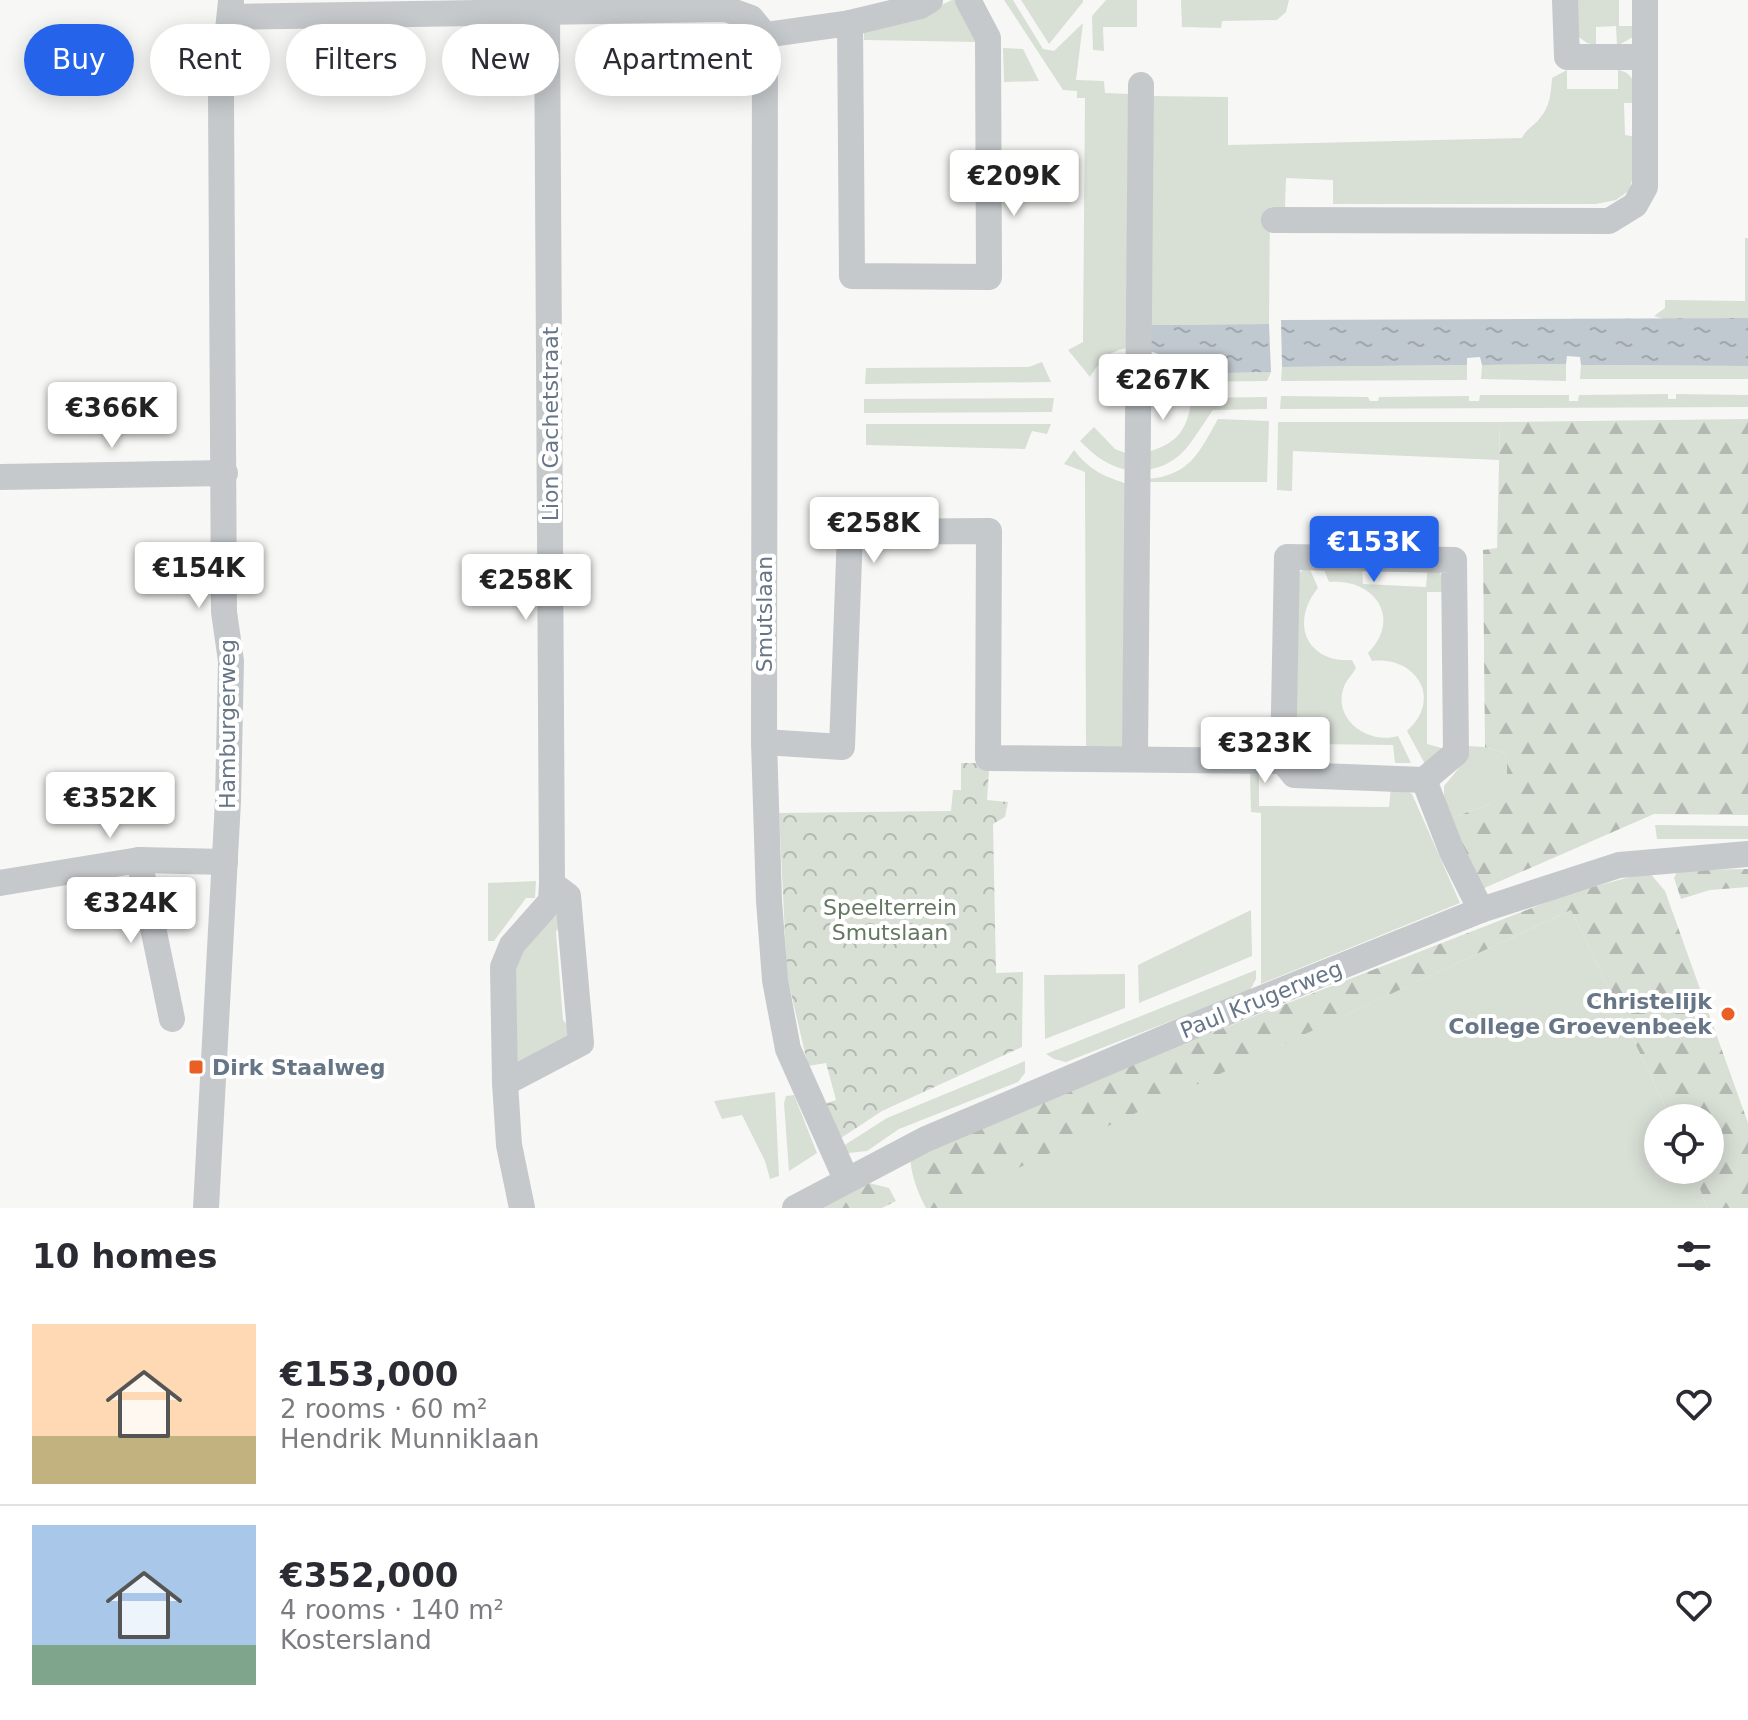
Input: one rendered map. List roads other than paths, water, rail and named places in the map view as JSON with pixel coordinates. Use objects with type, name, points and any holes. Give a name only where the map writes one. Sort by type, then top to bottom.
[{"type":"street","points":[[781,33],[850,23],[920,6],[930,0]]},
{"type":"street","points":[[850,23],[852,276],[989,277],[988,38],[968,0]]},
{"type":"street","points":[[1565,0],[1567,57],[1645,57]]},
{"type":"street","points":[[1274,220],[1609,221],[1635,205],[1645,187],[1645,0]]},
{"type":"street","points":[[230,8],[547,12],[726,9],[751,18],[756,24]]},
{"type":"street","name":"Hamburgerweg","points":[[206,1208],[225,862],[231,661],[224,612],[221,97],[230,8]]},
{"type":"street","name":"Lion Cachetstraat","points":[[522,1208],[509,1145],[503,967],[512,945],[551,901],[552,884],[547,12]]},
{"type":"street","points":[[1135,759],[1141,85]]},
{"type":"street","name":"Smutslaan","points":[[765,96],[764,742],[769,901],[775,980],[788,1049],[846,1179]]},
{"type":"street","points":[[0,477],[225,473]]},
{"type":"street","points":[[764,742],[842,747],[850,532],[989,531],[988,758],[1283,761]]},
{"type":"street","points":[[1287,557],[1454,560],[1456,753],[1424,780],[1294,775],[1283,761],[1287,557]]},
{"type":"street","points":[[1424,780],[1452,852],[1481,910]]},
{"type":"street","name":"Paul Krugerweg","points":[[795,1208],[940,1132],[1481,910],[1619,865],[1748,854]]},
{"type":"street","points":[[0,883],[139,860],[225,862]]},
{"type":"street","points":[[139,860],[172,1019]]},
{"type":"street","name":"Lion Cachetstraat","points":[[505,1083],[581,1043],[568,896],[552,884]]},
{"type":"water","points":[[1748,318],[1748,366],[1581,365],[1580,357],[1567,356],[1566,364],[1482,365],[1480,357],[1467,358],[1467,365],[1282,367],[1281,320]]},
{"type":"water","points":[[1269,324],[1271,372],[1183,374],[1169,358],[1150,351],[1150,325]]},
{"type":"place","name":"Christelijk College Groevenbeek","points":[[1728,1014]]},
{"type":"place","name":"Dirk Staalweg","points":[[196,1067]]},
{"type":"park label","name":"Speelterrein Smutslaan","points":[[890,920]]}]
